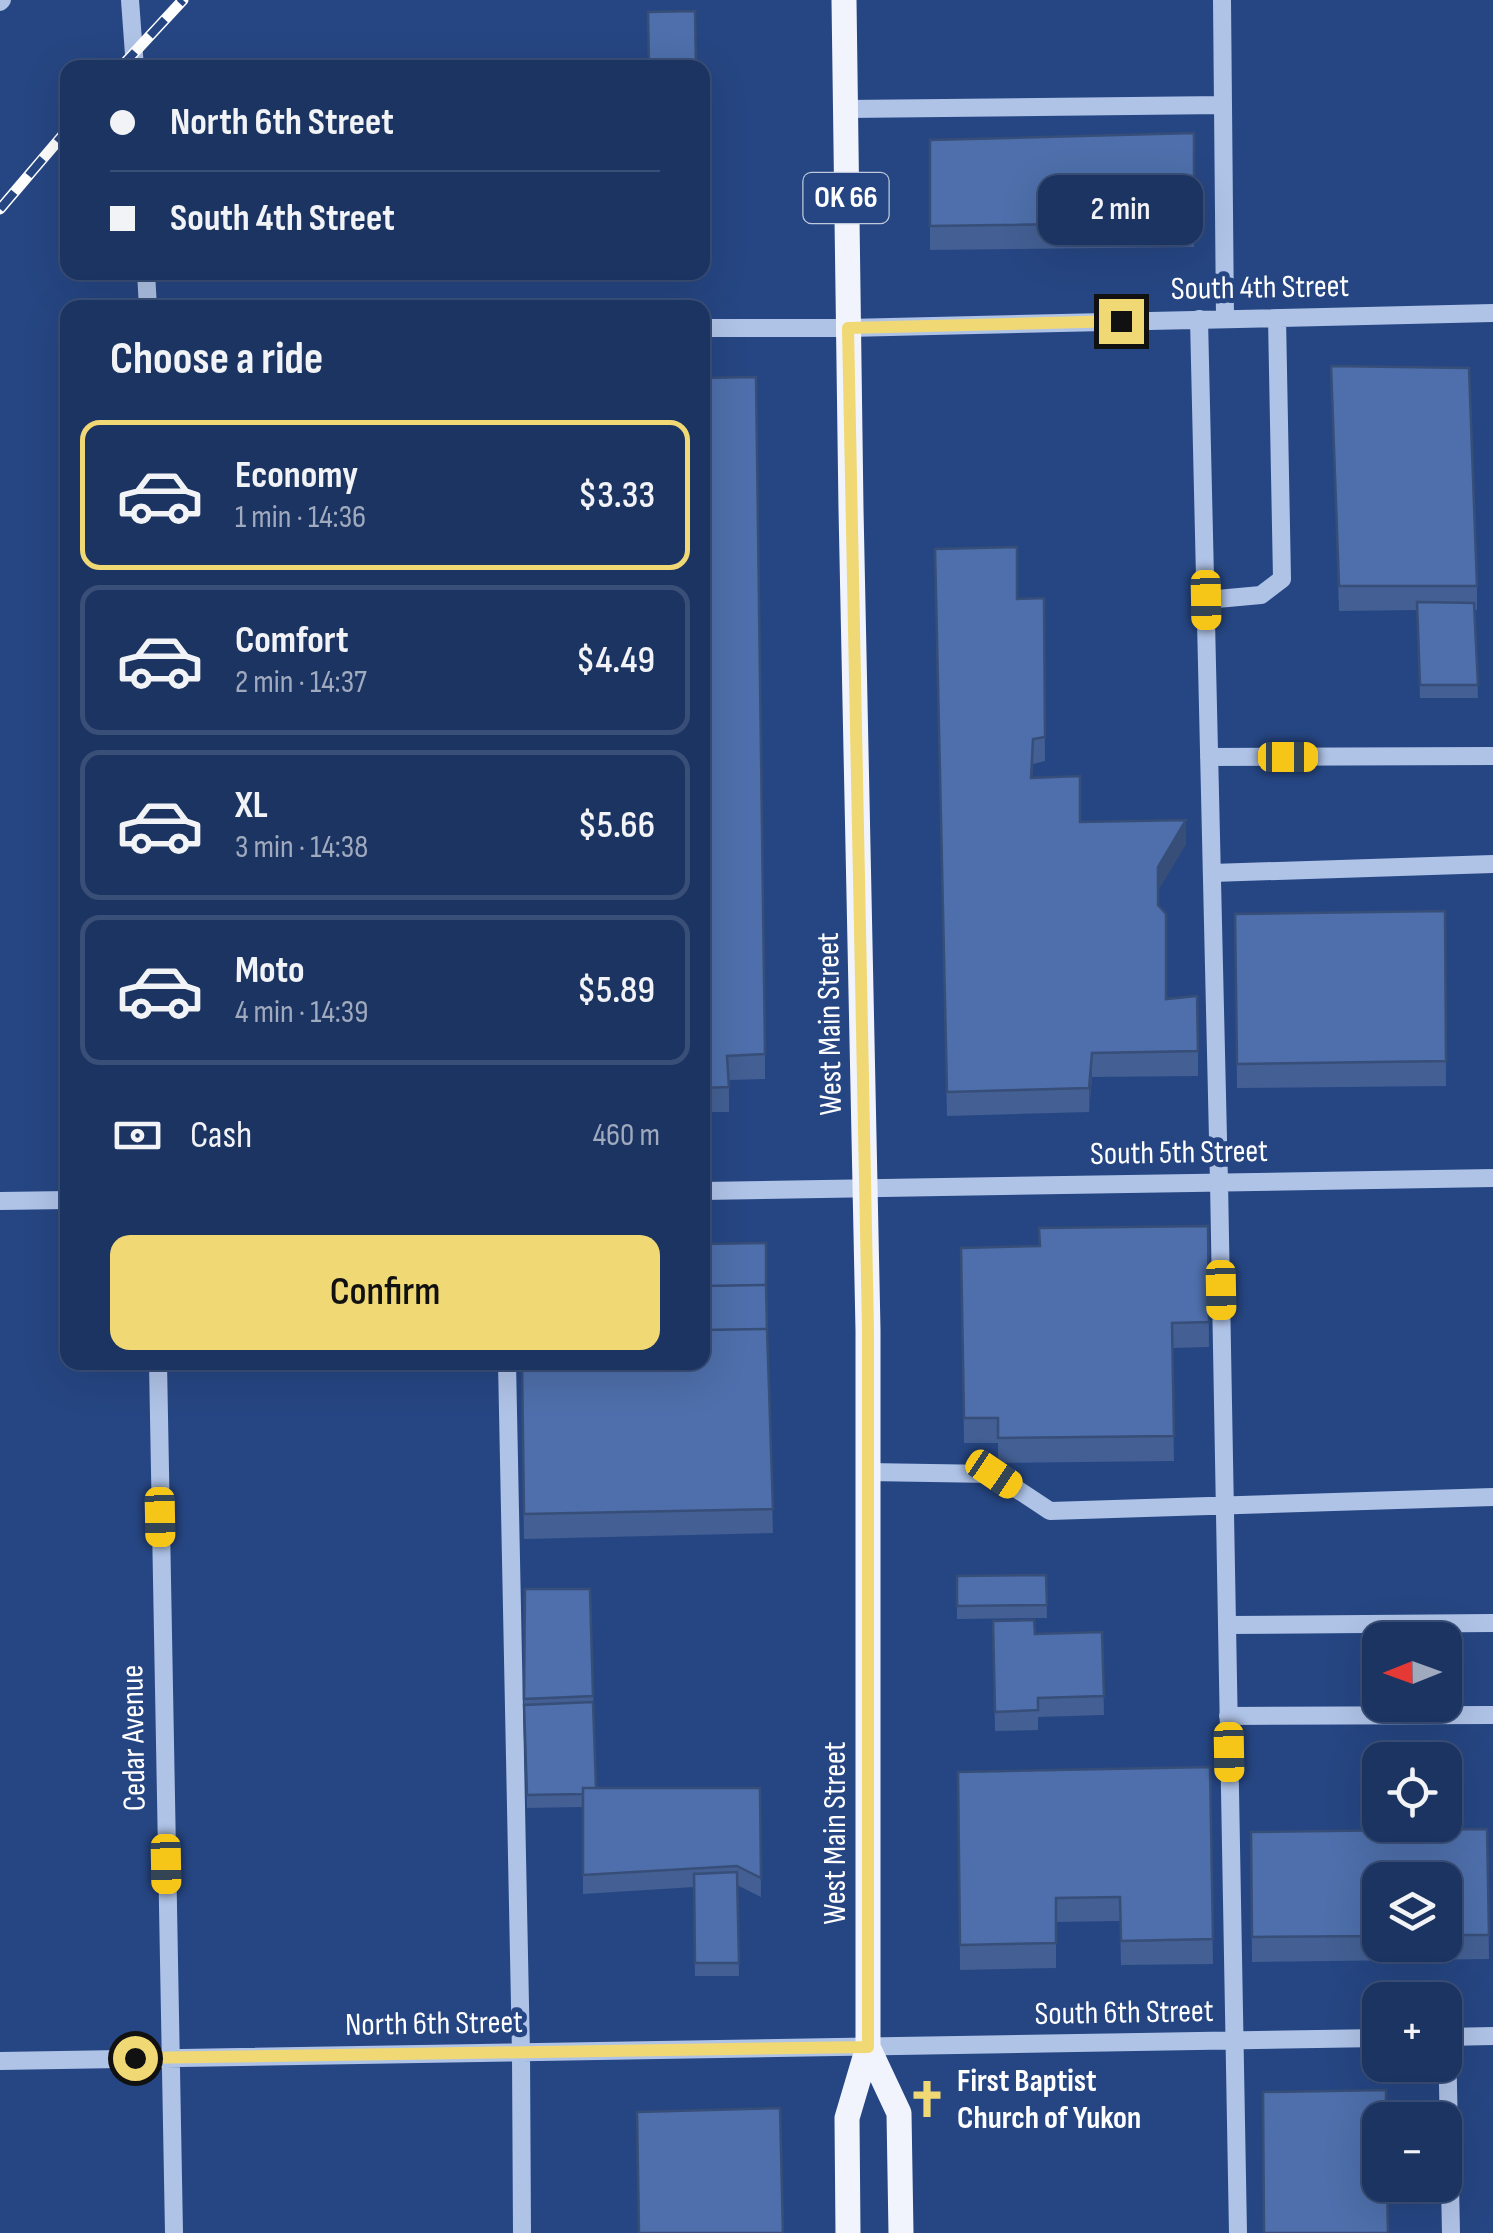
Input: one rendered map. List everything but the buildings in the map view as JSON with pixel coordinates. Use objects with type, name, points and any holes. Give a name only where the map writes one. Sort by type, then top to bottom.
[{"type":"main road","name":"West Main Street","points":[[844,0],[868,1472],[868,2047],[847,2118],[848,2233]]},
{"type":"main road","name":"West Main Street","points":[[868,2047],[899,2113],[901,2233]]},
{"type":"street","points":[[130,0],[134,60]]},
{"type":"street","points":[[1222,0],[1225,319]]},
{"type":"street","points":[[846,109],[1223,105]]},
{"type":"street","name":"South 4th Street","points":[[710,328],[1493,313]]},
{"type":"street","points":[[1206,600],[1261,595],[1282,579],[1277,318]]},
{"type":"street","points":[[1199,319],[1238,2233]]},
{"type":"street","points":[[1209,757],[1493,756]]},
{"type":"street","points":[[1212,873],[1493,864]]},
{"type":"street","name":"South 5th Street","points":[[710,1190],[1493,1178]]},
{"type":"street","points":[[0,1201],[60,1200]]},
{"type":"street","name":"Cedar Avenue","points":[[158,1370],[174,2233]]},
{"type":"street","points":[[507,1370],[522,2233]]},
{"type":"street","points":[[868,1472],[994,1474],[1050,1512],[1493,1497]]},
{"type":"street","points":[[1227,1625],[1493,1623]]},
{"type":"street","points":[[1228,1716],[1493,1716]]},
{"type":"street","points":[[1462,2037],[1493,2036]]},
{"type":"street","name":"South 6th Street","points":[[868,2047],[1362,2038]]},
{"type":"street","name":"North 6th Street","points":[[0,2061],[868,2047]]},
{"type":"street","points":[[1447,2082],[1450,2233]]},
{"type":"railway","points":[[127,60],[183,0]]},
{"type":"railway","points":[[0,209],[60,138]]},
{"type":"place","name":"First Baptist Church of Yukon","points":[[927,2099]]},
{"type":"route","points":[[135,2058],[868,2047],[868,1330],[848,328],[1121,321]]}]
